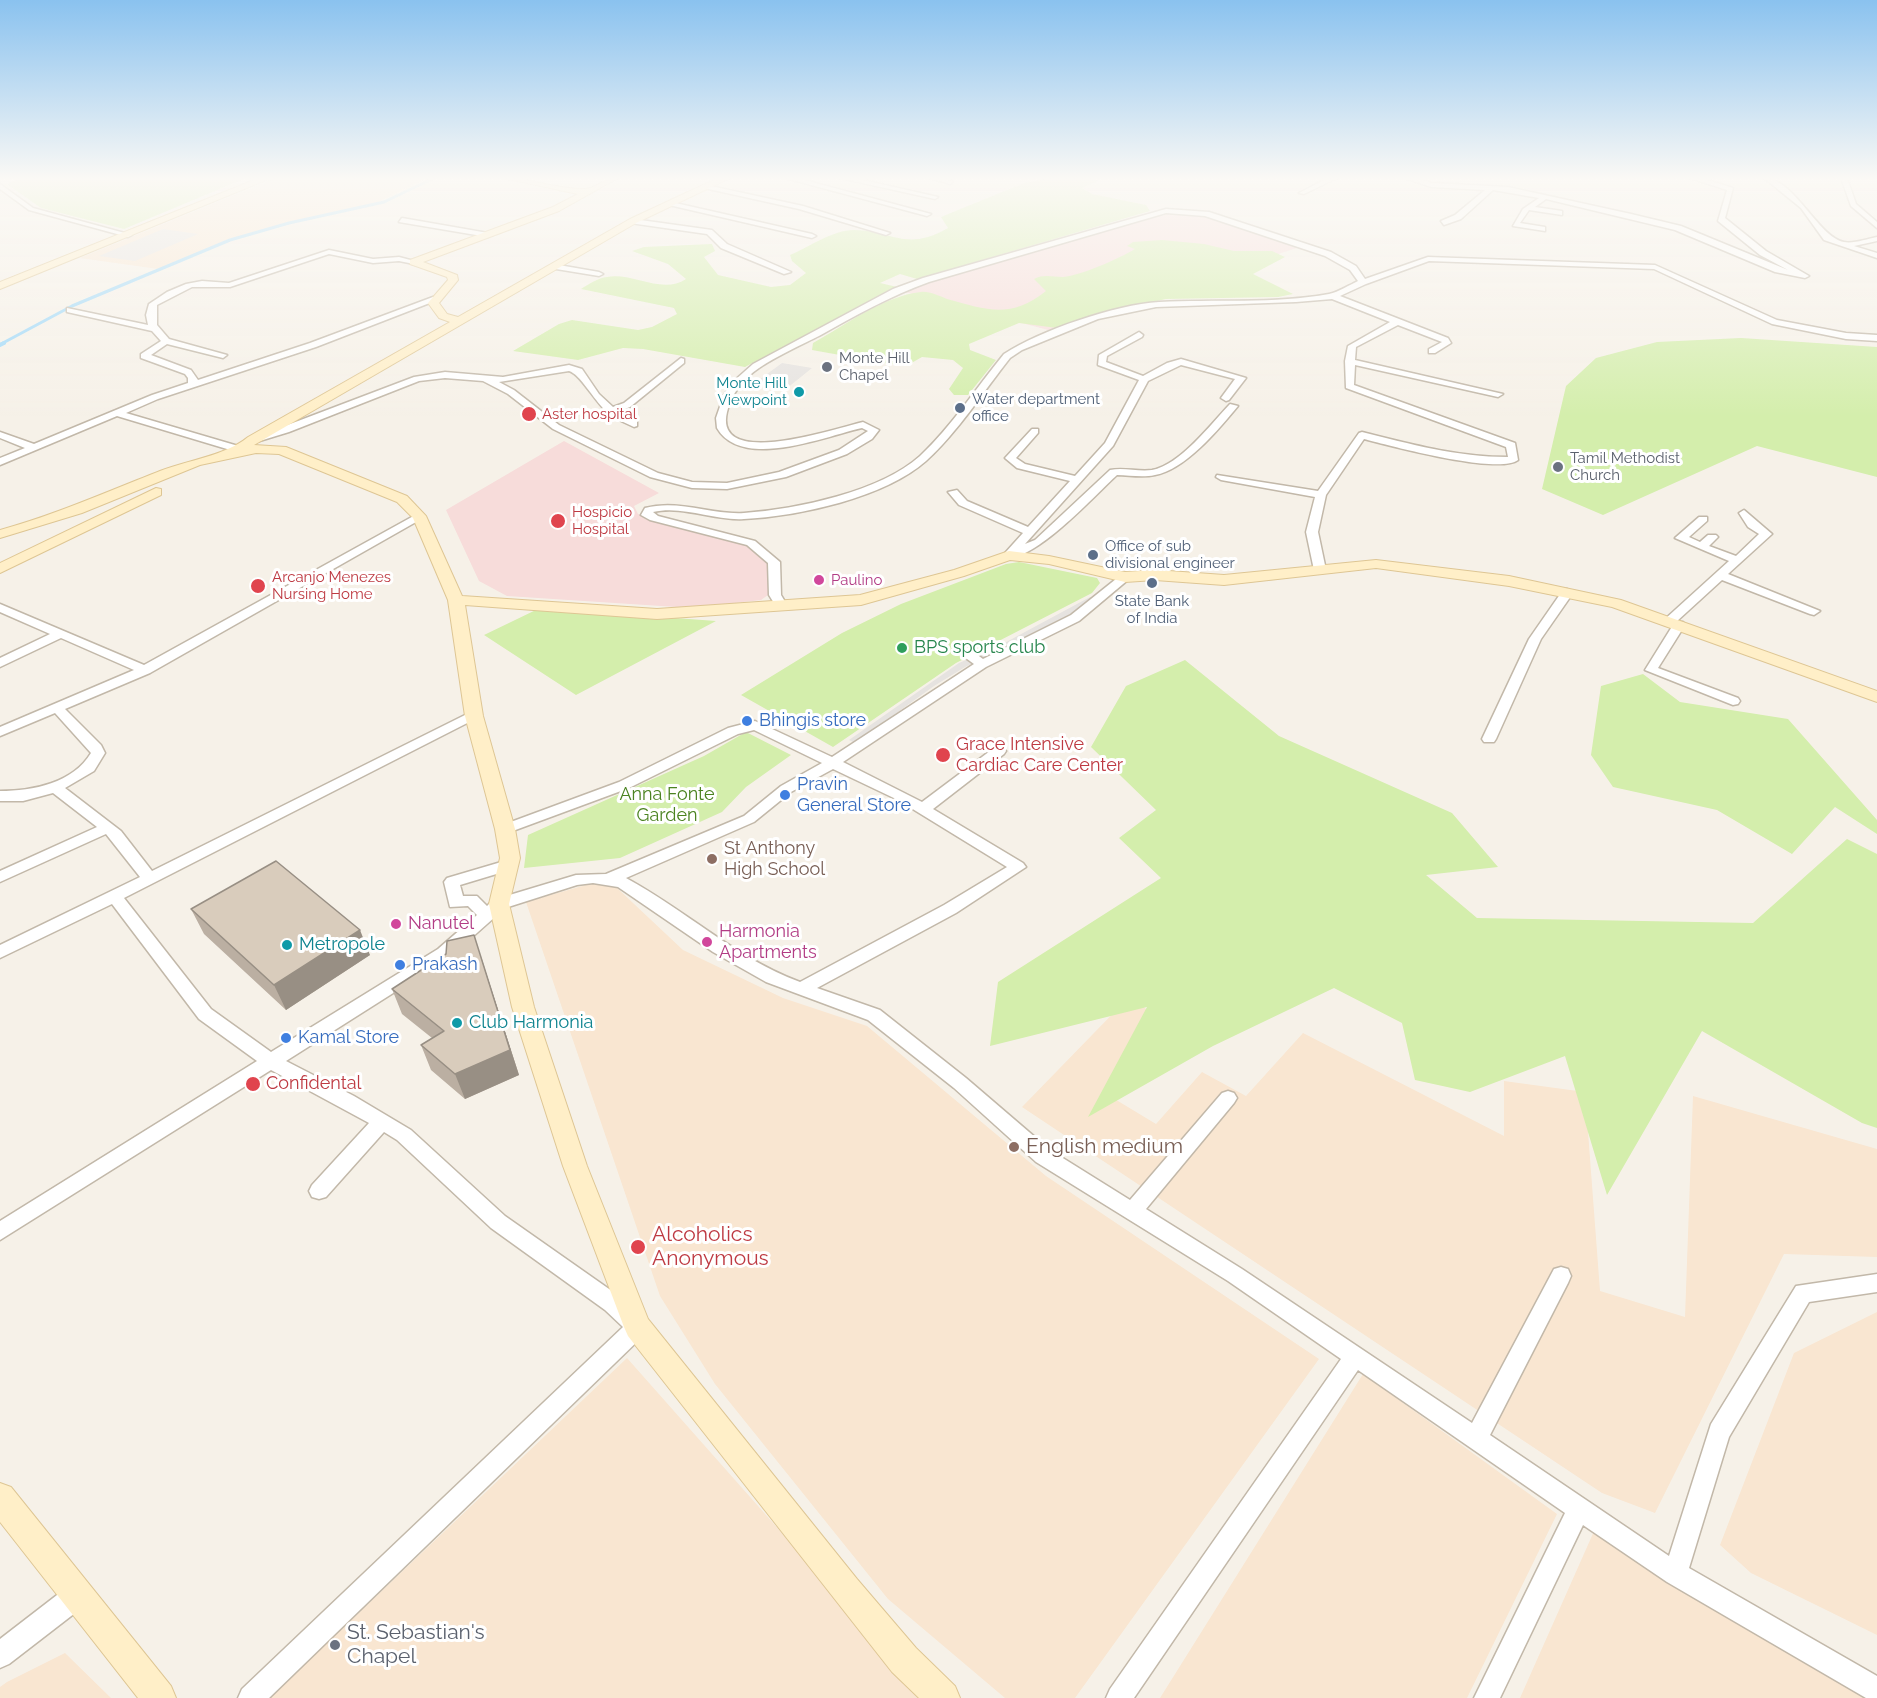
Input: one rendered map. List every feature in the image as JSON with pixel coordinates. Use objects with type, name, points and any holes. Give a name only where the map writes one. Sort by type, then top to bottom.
[{"type":"main road","points":[[0,284],[67,257]]},
{"type":"main road","points":[[414,262],[428,257]]},
{"type":"main road","points":[[241,450],[253,440],[569,257]]},
{"type":"main road","points":[[414,262],[452,275],[451,285],[433,303],[437,312],[460,322]]},
{"type":"main road","points":[[0,534],[34,525],[212,457],[241,450],[275,450],[295,454],[301,459]]},
{"type":"main road","points":[[0,569],[68,534],[222,462],[262,455],[301,459],[402,499],[419,516],[456,600],[474,716],[505,829],[510,858],[493,909],[575,1166],[638,1327],[904,1660],[943,1698]]},
{"type":"main road","points":[[34,525],[28,534],[34,537],[68,534]]},
{"type":"main road","points":[[456,600],[657,614],[861,600],[959,573],[1009,555],[1049,560],[1125,578],[1155,575],[1224,580],[1376,564],[1509,581],[1616,603],[1877,697]]},
{"type":"main road","points":[[0,1498],[79,1594],[159,1698]]},
{"type":"street","points":[[153,329],[150,312],[153,304],[178,291],[202,284],[222,287],[312,257]]},
{"type":"street","points":[[354,257],[372,261],[399,259],[414,262]]},
{"type":"street","points":[[751,257],[787,272]]},
{"type":"street","points":[[487,380],[511,392],[556,428],[654,475],[692,485],[727,486],[782,476],[843,452],[868,436],[873,430],[863,425],[801,443],[762,446],[741,442],[727,436],[720,425],[722,408],[743,376],[756,366],[896,291],[1005,257]]},
{"type":"street","points":[[1334,257],[1353,268],[1363,282]]},
{"type":"street","points":[[1748,257],[1778,270],[1805,276],[1771,257]]},
{"type":"street","points":[[782,605],[776,595],[774,562],[751,543],[646,514],[649,510],[669,507],[712,515],[741,516],[769,513],[851,494],[882,482],[922,459],[1007,356],[1020,348],[1096,317],[1156,305],[1296,300],[1333,296],[1363,282],[1428,259],[1655,267],[1774,322],[1846,336],[1877,338]]},
{"type":"street","points":[[553,266],[599,274]]},
{"type":"street","points":[[1333,296],[1445,340],[1447,343],[1432,351]]},
{"type":"street","points":[[0,462],[193,383],[313,345],[436,299]]},
{"type":"street","points":[[70,310],[153,329],[166,341],[223,355]]},
{"type":"street","points":[[1320,570],[1312,532],[1321,495],[1362,435],[1441,455],[1487,461],[1513,460],[1511,445],[1349,386],[1349,361],[1352,346],[1397,322]]},
{"type":"street","points":[[1139,335],[1103,355],[1101,363],[1144,379]]},
{"type":"street","points":[[166,341],[144,356],[188,372],[193,377],[193,383]]},
{"type":"street","points":[[609,412],[627,405],[681,361]]},
{"type":"street","points":[[1349,361],[1498,394]]},
{"type":"street","points":[[1170,364],[1190,364],[1241,378],[1230,402],[1202,440],[1170,468],[1156,472],[1114,472],[1039,542],[1009,555],[1061,500],[1075,479],[1109,444],[1144,379],[1170,364]]},
{"type":"street","points":[[253,440],[286,430],[417,379],[445,375],[487,380],[569,368],[579,371],[591,391],[609,412],[634,424]]},
{"type":"street","points":[[117,413],[241,450]]},
{"type":"street","points":[[1035,431],[1010,458],[1021,466],[1075,479]]},
{"type":"street","points":[[0,435],[34,448]]},
{"type":"street","points":[[1221,477],[1321,495]]},
{"type":"street","points":[[953,492],[963,503],[1030,532]]},
{"type":"street","points":[[1733,701],[1651,670],[1674,623],[1720,575],[1766,534],[1752,525],[1744,513]]},
{"type":"street","points":[[0,732],[145,670],[419,516]]},
{"type":"street","points":[[1703,519],[1682,538],[1737,560]]},
{"type":"street","points":[[1702,547],[1713,537]]},
{"type":"street","points":[[1720,575],[1814,611]]},
{"type":"street","points":[[607,880],[748,819],[786,789],[831,764],[982,664],[1075,618],[1125,578]]},
{"type":"street","points":[[1490,739],[1535,639],[1567,593]]},
{"type":"street","points":[[0,608],[145,670]]},
{"type":"street","points":[[0,663],[62,633]]},
{"type":"street","points":[[960,648],[982,664]]},
{"type":"street","points":[[0,796],[23,796],[55,789],[89,768],[98,753],[96,748],[58,709]]},
{"type":"street","points":[[0,952],[115,897],[474,716]]},
{"type":"street","points":[[505,829],[624,785],[733,731],[754,725],[923,809],[1018,867],[950,909],[801,989]]},
{"type":"street","points":[[923,809],[999,751]]},
{"type":"street","points":[[55,789],[116,834],[150,879]]},
{"type":"street","points":[[0,877],[107,828]]},
{"type":"street","points":[[493,909],[471,900],[456,903],[452,882],[508,865]]},
{"type":"street","points":[[0,1231],[444,953],[493,909],[576,880],[593,878],[622,882],[719,948],[772,978],[874,1015],[960,1083],[1043,1155],[1235,1275],[1676,1574],[1877,1690]]},
{"type":"street","points":[[115,897],[205,1014],[270,1061],[348,1101],[405,1135],[498,1222],[612,1303],[638,1327],[250,1698]]},
{"type":"street","points":[[1132,1212],[1227,1098]]},
{"type":"street","points":[[319,1191],[382,1122]]},
{"type":"street","points":[[1476,1438],[1561,1276]]},
{"type":"street","points":[[1676,1574],[1719,1432],[1803,1293],[1877,1283]]},
{"type":"street","points":[[1119,1698],[1355,1356]]},
{"type":"street","points":[[1487,1698],[1579,1509]]},
{"type":"street","points":[[0,1655],[79,1594]]},
{"type":"shaded area","points":[[82,257],[186,257],[158,269],[80,258]]},
{"type":"shaded area","points":[[108,257],[144,257],[135,261]]},
{"type":"shaded area","points":[[1013,257],[1268,257],[1150,295],[1052,331],[905,292]]},
{"type":"shaded area","points":[[782,363],[812,368],[786,389],[755,383]]},
{"type":"shaded area","name":"Hospicio Hospital","points":[[564,441],[659,493],[634,506],[638,514],[747,542],[772,561],[775,590],[761,600],[692,608],[507,596],[479,581],[446,510]]},
{"type":"shaded area","points":[[1090,597],[1095,599],[1056,623],[965,667],[934,686],[855,743],[849,740],[959,663],[997,647]]},
{"type":"shaded area","points":[[593,883],[616,887],[683,950],[783,998],[867,1026],[1046,1176],[1319,1359],[1075,1698],[1005,1698],[888,1599],[715,1384],[660,1296],[526,902]]},
{"type":"shaded area","points":[[1128,998],[1171,1024],[1108,1095],[1156,1124],[1202,1072],[1246,1096],[1303,1033],[1504,1136],[1504,1081],[1585,1092],[1600,1291],[1685,1317],[1693,1096],[1877,1149],[1877,1257],[1784,1254],[1655,1513],[1602,1493],[1022,1107]]},
{"type":"shaded area","points":[[1877,1312],[1877,1635],[1751,1573],[1720,1545],[1794,1353]]},
{"type":"shaded area","points":[[627,1358],[928,1698],[269,1698]]},
{"type":"shaded area","points":[[1363,1374],[1557,1514],[1467,1698],[1160,1698]]},
{"type":"shaded area","points":[[1595,1529],[1874,1698],[1520,1698]]},
{"type":"shaded area","points":[[65,1653],[111,1698],[0,1698],[0,1687],[7,1682]]},
{"type":"green space","points":[[649,257],[704,257],[718,275],[771,287],[790,285],[806,273],[791,257],[992,257],[917,279],[900,274],[880,283],[897,287],[745,367],[643,349],[623,348],[578,360],[513,351],[559,324],[572,320],[638,330],[652,327],[677,314],[674,308],[581,289],[597,280],[617,276],[667,285],[686,279],[668,264]]},
{"type":"green space","points":[[1119,257],[1285,257],[1253,274],[1293,294],[1278,297],[1166,299],[1094,314],[1057,328],[1019,323],[969,344],[970,350],[996,360],[968,395],[954,395],[949,389],[963,368],[953,360],[922,357],[908,365],[890,364],[812,350],[813,343],[893,299],[927,292],[987,309],[1010,309],[1033,300],[1046,291],[1034,279],[1038,277],[1063,277]]},
{"type":"green space","points":[[1741,338],[1877,347],[1877,477],[1757,446],[1603,515],[1542,489],[1566,386],[1596,358],[1657,342]]},
{"type":"green space","name":"BPS sports club","points":[[1019,562],[1097,578],[1100,583],[1092,593],[956,663],[833,747],[741,695],[842,633],[901,604],[1006,564]]},
{"type":"green space","points":[[540,608],[716,621],[576,695],[484,635]]},
{"type":"green space","points":[[1185,660],[1279,736],[1452,813],[1498,867],[1426,875],[1477,918],[1753,923],[1847,839],[1877,854],[1877,1128],[1862,1123],[1702,1031],[1607,1195],[1565,1056],[1470,1092],[1415,1080],[1402,1023],[1334,988],[1213,1046],[1088,1117],[1147,1007],[990,1046],[998,982],[1161,878],[1119,838],[1156,810],[1091,747],[1126,686]]},
{"type":"green space","points":[[1643,674],[1680,702],[1788,719],[1877,820],[1877,834],[1835,807],[1792,854],[1717,810],[1613,787],[1591,755],[1601,686]]},
{"type":"green space","name":"Anna Fonte Garden","points":[[746,732],[791,755],[746,787],[722,812],[620,858],[524,868],[528,835],[704,756]]},
{"type":"building","name":"Metropole","points":[[276,861],[360,930],[274,985],[191,909]]},
{"type":"building","name":"Club Harmonia","points":[[474,935],[510,1050],[455,1074],[421,1045],[444,1031],[392,989],[446,954],[447,941]]},
{"type":"waterway","points":[[1,344],[72,306],[189,257]]},
{"type":"waterway","points":[[0,345],[4,343]]},
{"type":"place","name":"Monte Hill Chapel","points":[[827,367]]},
{"type":"place","name":"Monte Hill Viewpoint","points":[[799,392]]},
{"type":"place","name":"Water department office","points":[[960,408]]},
{"type":"place","name":"Aster hospital","points":[[529,414]]},
{"type":"place","name":"Tamil Methodist Church","points":[[1558,467]]},
{"type":"place","name":"Hospicio Hospital","points":[[558,521]]},
{"type":"place","name":"Office of sub divisional engineer","points":[[1093,555]]},
{"type":"place","name":"Paulino","points":[[819,580]]},
{"type":"place","name":"State Bank of India","points":[[1152,583]]},
{"type":"place","name":"Arcanjo Menezes Nursing Home","points":[[258,586]]},
{"type":"place","name":"BPS sports club","points":[[902,648]]},
{"type":"place","name":"Bhingis store","points":[[747,721]]},
{"type":"place","name":"Grace Intensive Cardiac Care Center","points":[[943,755]]},
{"type":"place","name":"Pravin General Store","points":[[785,795]]},
{"type":"place","name":"St Anthony High School","points":[[712,859]]},
{"type":"place","name":"Nanutel","points":[[396,924]]},
{"type":"place","name":"Harmonia Apartments","points":[[707,942]]},
{"type":"place","name":"Metropole","points":[[287,945]]},
{"type":"place","name":"Prakash","points":[[400,965]]},
{"type":"place","name":"Club Harmonia","points":[[457,1023]]},
{"type":"place","name":"Kamal Store","points":[[286,1038]]},
{"type":"place","name":"Confidental","points":[[253,1084]]},
{"type":"place","name":"English medium","points":[[1014,1147]]},
{"type":"place","name":"Alcoholics Anonymous","points":[[638,1247]]},
{"type":"place","name":"St. Sebastian's Chapel","points":[[335,1645]]}]
